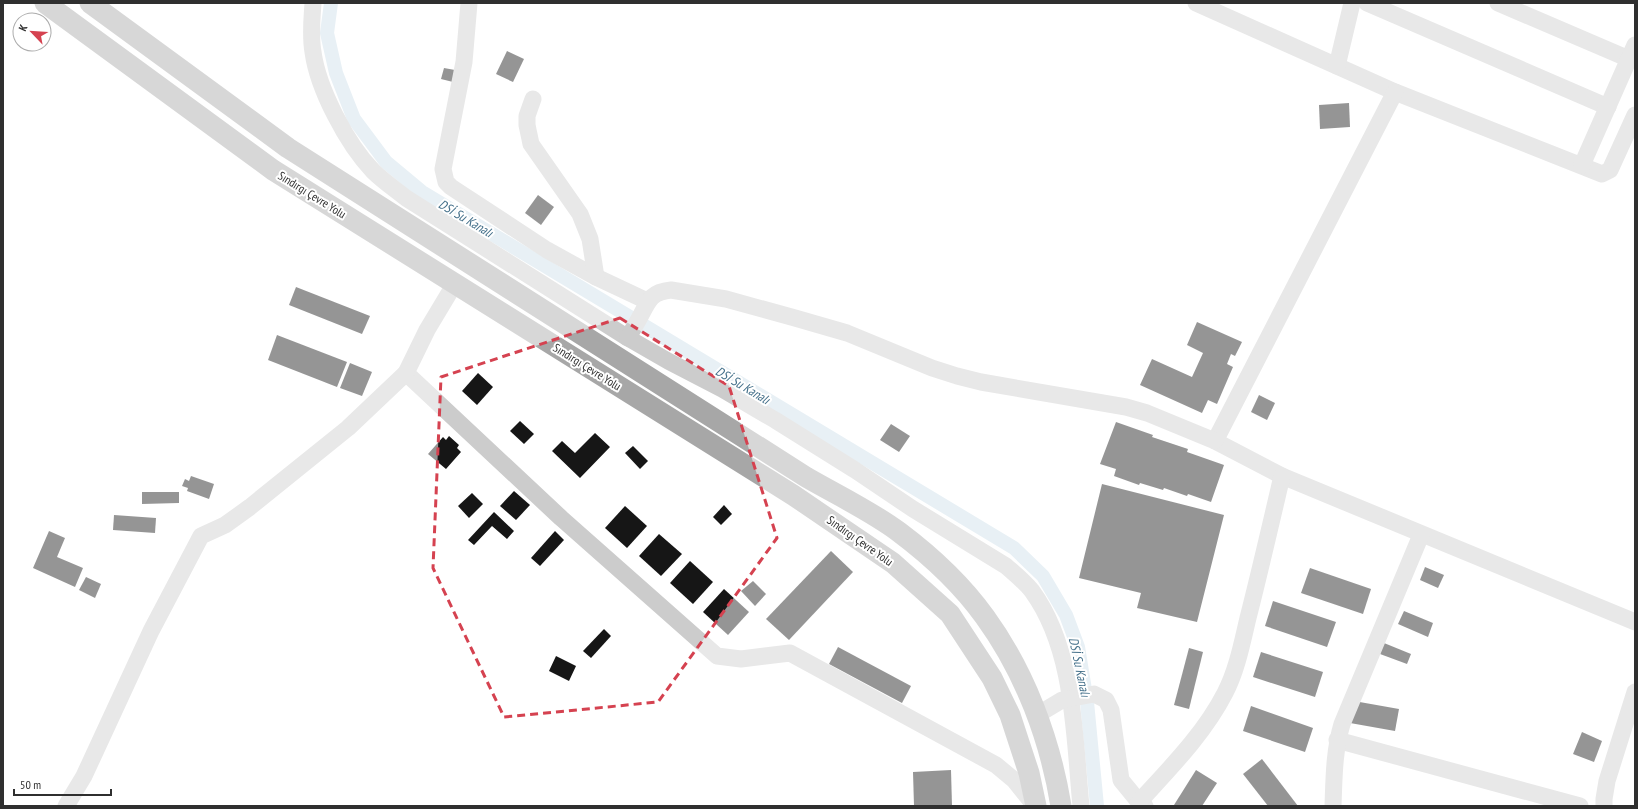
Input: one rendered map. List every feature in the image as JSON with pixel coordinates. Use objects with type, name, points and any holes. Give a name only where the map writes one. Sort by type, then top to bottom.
[{"type":"main road","name":"Sındırgı Çevre Yolu","points":[[45,3],[274,170],[454,285],[793,495],[893,563],[950,614],[992,678],[1012,722],[1030,773],[1036,806]]},
{"type":"main road","name":"Sındırgı Çevre Yolu","points":[[90,3],[288,148],[806,477],[877,518],[919,548],[951,577],[985,616],[1008,652],[1025,685],[1037,715],[1051,759],[1061,806]]},
{"type":"main road","points":[[454,285],[469,278],[571,328]]},
{"type":"street","points":[[313,3],[311,28],[313,52],[317,69],[334,112],[345,132],[372,170],[406,198],[855,470],[913,509],[1006,566],[1031,590],[1042,606],[1058,643],[1073,699],[1081,806]]},
{"type":"street","points":[[469,3],[463,70],[443,169],[446,182],[451,187],[547,250],[596,277],[645,308]]},
{"type":"street","points":[[1196,3],[1395,92],[1602,174],[1610,170],[1635,115]]},
{"type":"street","points":[[1337,66],[1352,3]]},
{"type":"street","points":[[1367,3],[1608,107]]},
{"type":"street","points":[[1498,3],[1632,52],[1582,165]]},
{"type":"street","points":[[1215,441],[1395,92]]},
{"type":"street","points":[[534,99],[528,112],[527,125],[531,144],[580,214],[590,239],[596,277]]},
{"type":"street","points":[[66,806],[84,776],[151,630],[201,536],[224,525],[250,507],[348,428],[406,373],[427,330],[454,285]]},
{"type":"street","points":[[631,333],[645,308],[657,293],[671,290],[726,299],[847,333],[932,368],[957,376],[981,382],[1126,407],[1147,413],[1215,441],[1282,476],[1421,535],[1498,565],[1635,622]]},
{"type":"street","points":[[406,373],[561,518],[717,656],[741,659],[790,653],[996,765],[1014,780],[1036,806]]},
{"type":"street","points":[[1037,715],[1062,700],[1094,694],[1106,700],[1111,710],[1121,780],[1142,804],[1195,739],[1212,716],[1226,692],[1236,666],[1262,564],[1282,476]]},
{"type":"street","points":[[1333,806],[1335,757],[1337,740],[1342,724],[1421,535]]},
{"type":"street","points":[[1604,806],[1607,781],[1635,692]]},
{"type":"street","points":[[1337,740],[1580,806]]},
{"type":"highlighted area","points":[[620,318],[729,386],[777,538],[658,702],[504,717],[433,568],[441,377]]},
{"type":"building","points":[[507,51],[524,59],[513,82],[496,74]]},
{"type":"building","points":[[444,68],[455,70],[453,82],[441,79]]},
{"type":"building","points":[[1349,103],[1350,127],[1320,129],[1319,105]]},
{"type":"building","points":[[538,195],[554,207],[541,225],[525,213]]},
{"type":"building","points":[[296,287],[370,316],[362,334],[289,305]]},
{"type":"building","points":[[1197,322],[1242,342],[1235,356],[1231,354],[1227,364],[1233,367],[1217,404],[1208,400],[1202,413],[1140,385],[1152,359],[1192,377],[1203,353],[1187,345]]},
{"type":"building","points":[[277,335],[347,362],[337,387],[268,360]]},
{"type":"building","points":[[350,363],[372,372],[362,396],[340,388]]},
{"type":"building","points":[[478,373],[493,387],[477,405],[462,391]]},
{"type":"building","points":[[1259,395],[1275,403],[1267,420],[1251,412]]},
{"type":"building","points":[[520,421],[534,434],[524,444],[510,431]]},
{"type":"building","points":[[1116,422],[1153,435],[1152,437],[1188,449],[1187,452],[1224,465],[1211,502],[1164,488],[1163,490],[1140,483],[1139,485],[1114,476],[1116,469],[1100,464]]},
{"type":"building","points":[[891,424],[910,436],[899,452],[880,440]]},
{"type":"building","points":[[595,433],[610,447],[580,478],[552,451],[562,441],[575,453]]},
{"type":"building","points":[[449,436],[459,445],[457,448],[461,452],[446,469],[428,454],[443,437],[446,440]]},
{"type":"building","points":[[633,446],[648,461],[640,469],[625,453]]},
{"type":"building","points":[[191,476],[214,484],[209,499],[187,491],[188,488],[182,486],[185,479],[189,481]]},
{"type":"building","points":[[1102,484],[1224,515],[1197,622],[1137,608],[1141,593],[1079,578]]},
{"type":"building","points":[[514,491],[530,505],[516,520],[500,506]]},
{"type":"building","points":[[142,492],[179,492],[179,503],[142,504]]},
{"type":"building","points":[[472,493],[483,504],[469,518],[458,506]]},
{"type":"building","points":[[724,505],[732,514],[721,525],[713,517]]},
{"type":"building","points":[[625,506],[647,526],[627,548],[605,528]]},
{"type":"building","points":[[494,512],[514,531],[507,539],[492,526],[474,545],[468,540]]},
{"type":"building","points":[[114,515],[156,518],[155,533],[113,530]]},
{"type":"building","points":[[49,531],[65,538],[57,557],[83,568],[75,587],[33,568]]},
{"type":"building","points":[[555,531],[564,540],[540,566],[531,558]]},
{"type":"building","points":[[659,534],[682,554],[661,576],[639,556]]},
{"type":"building","points":[[831,551],[853,572],[789,640],[766,619]]},
{"type":"building","points":[[690,561],[713,582],[693,604],[670,583]]},
{"type":"building","points":[[1425,567],[1444,575],[1438,588],[1420,580]]},
{"type":"building","points":[[1310,568],[1371,589],[1363,614],[1301,593]]},
{"type":"building","points":[[86,577],[101,584],[95,598],[79,590]]},
{"type":"building","points":[[753,581],[766,594],[755,606],[741,591]]},
{"type":"building","points":[[724,589],[749,612],[728,635],[703,612]]},
{"type":"building","points":[[1273,601],[1336,622],[1327,647],[1265,626]]},
{"type":"building","points":[[1404,611],[1433,623],[1428,637],[1398,624]]},
{"type":"building","points":[[604,629],[611,636],[591,658],[583,651]]},
{"type":"building","points":[[1384,643],[1411,654],[1407,664],[1380,654]]},
{"type":"building","points":[[838,647],[911,686],[902,703],[829,664]]},
{"type":"building","points":[[1189,648],[1203,652],[1189,709],[1174,705]]},
{"type":"building","points":[[1261,652],[1323,672],[1315,697],[1253,677]]},
{"type":"building","points":[[556,656],[576,666],[569,681],[549,671]]},
{"type":"building","points":[[1354,701],[1399,709],[1395,731],[1350,723]]},
{"type":"building","points":[[1251,706],[1313,728],[1305,752],[1243,731]]},
{"type":"building","points":[[1582,732],[1602,741],[1594,762],[1573,754]]},
{"type":"building","points":[[1262,759],[1298,806],[1268,806],[1243,774]]},
{"type":"building","points":[[951,770],[952,806],[914,806],[913,772]]},
{"type":"building","points":[[1196,770],[1217,783],[1202,806],[1175,806],[1174,805]]},
{"type":"waterway","name":"DSİ Su Kanalı","points":[[331,3],[327,33],[336,73],[354,119],[386,162],[422,192],[1014,548],[1043,576],[1066,615],[1078,647],[1087,702],[1097,806]]}]
